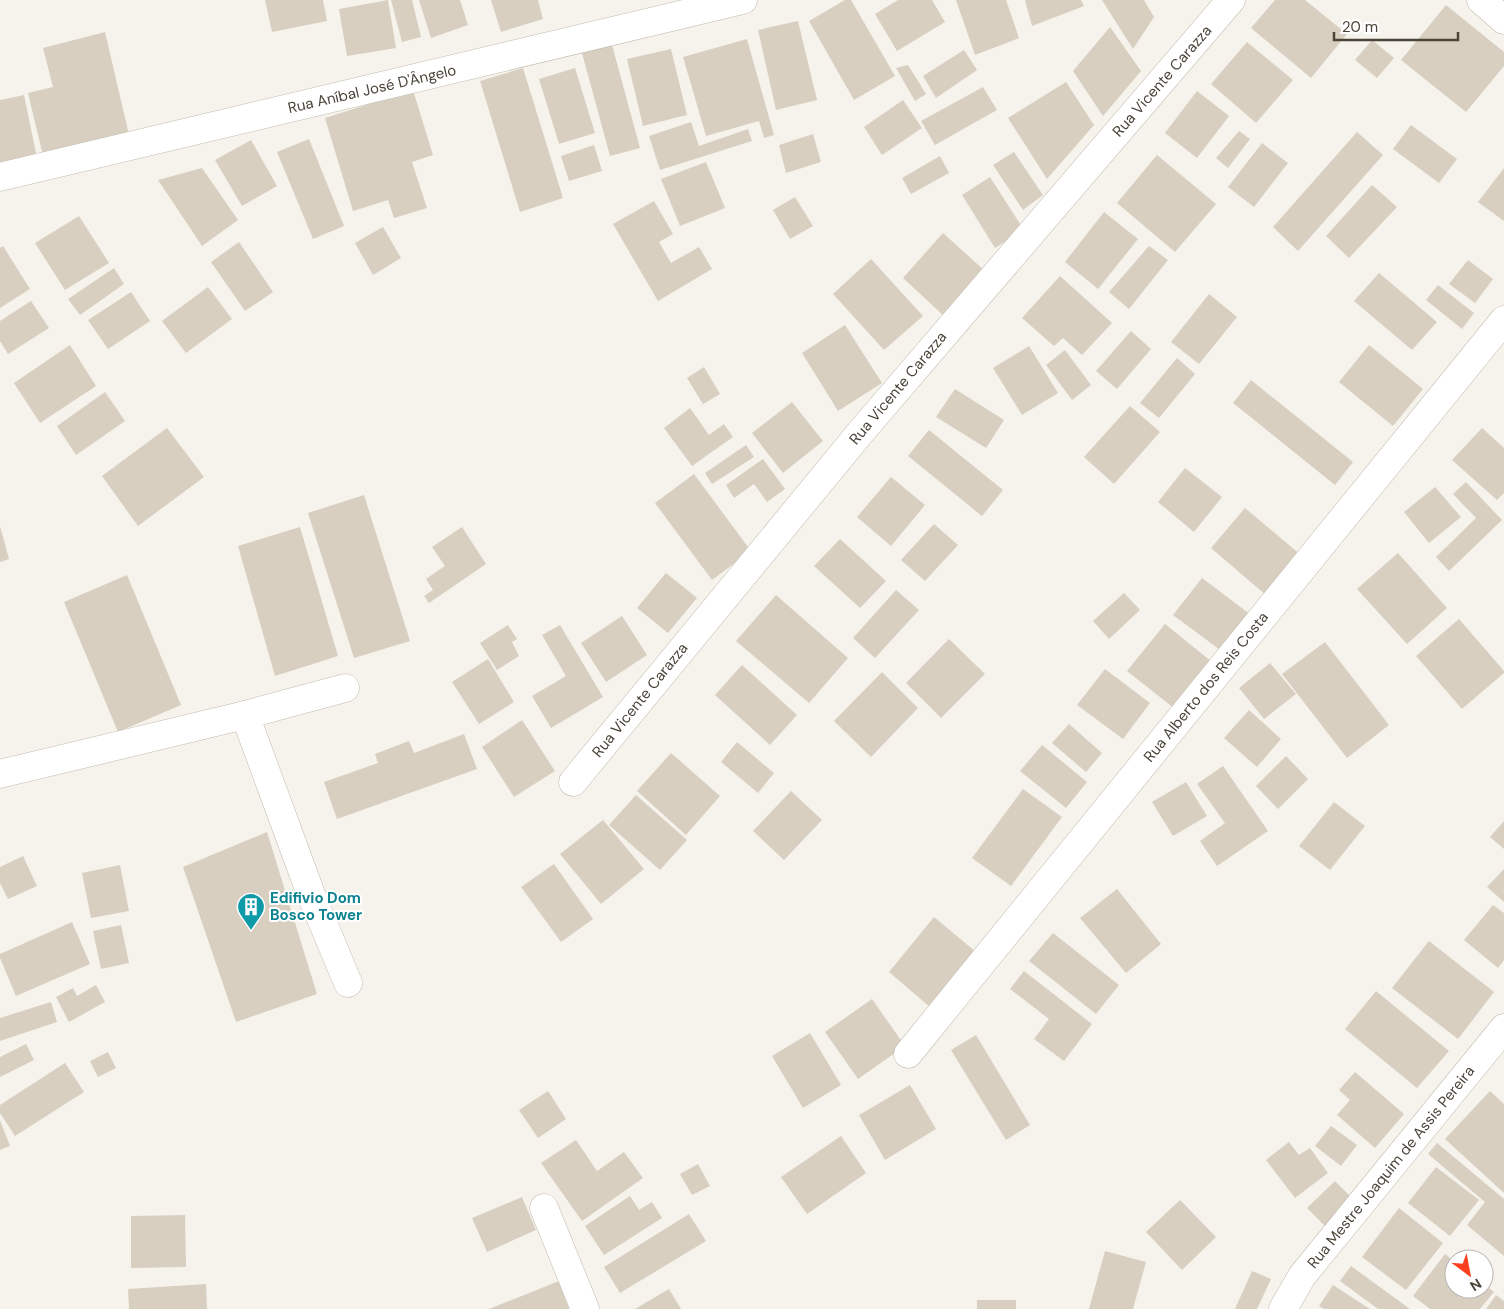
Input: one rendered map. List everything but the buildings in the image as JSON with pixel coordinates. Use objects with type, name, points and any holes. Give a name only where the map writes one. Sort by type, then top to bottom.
[{"type":"street","name":"Rua Aníbal José D'Ângelo","points":[[0,177],[743,0]]},
{"type":"street","name":"Rua Vicente Carazza","points":[[573,782],[860,432],[1231,0]]},
{"type":"street","points":[[1480,0],[1504,20]]},
{"type":"street","name":"Rua Alberto dos Reis Costa","points":[[908,1054],[1504,320]]},
{"type":"street","points":[[0,774],[245,715],[345,688]]},
{"type":"street","points":[[245,715],[312,897],[348,983]]},
{"type":"street","name":"Rua Mestre Joaquim de Assis Pereira","points":[[1283,1309],[1302,1276],[1504,1028]]},
{"type":"street","points":[[544,1208],[585,1309]]},
{"type":"place","name":"Edifivio Dom Bosco Tower","points":[[251,931]]}]
